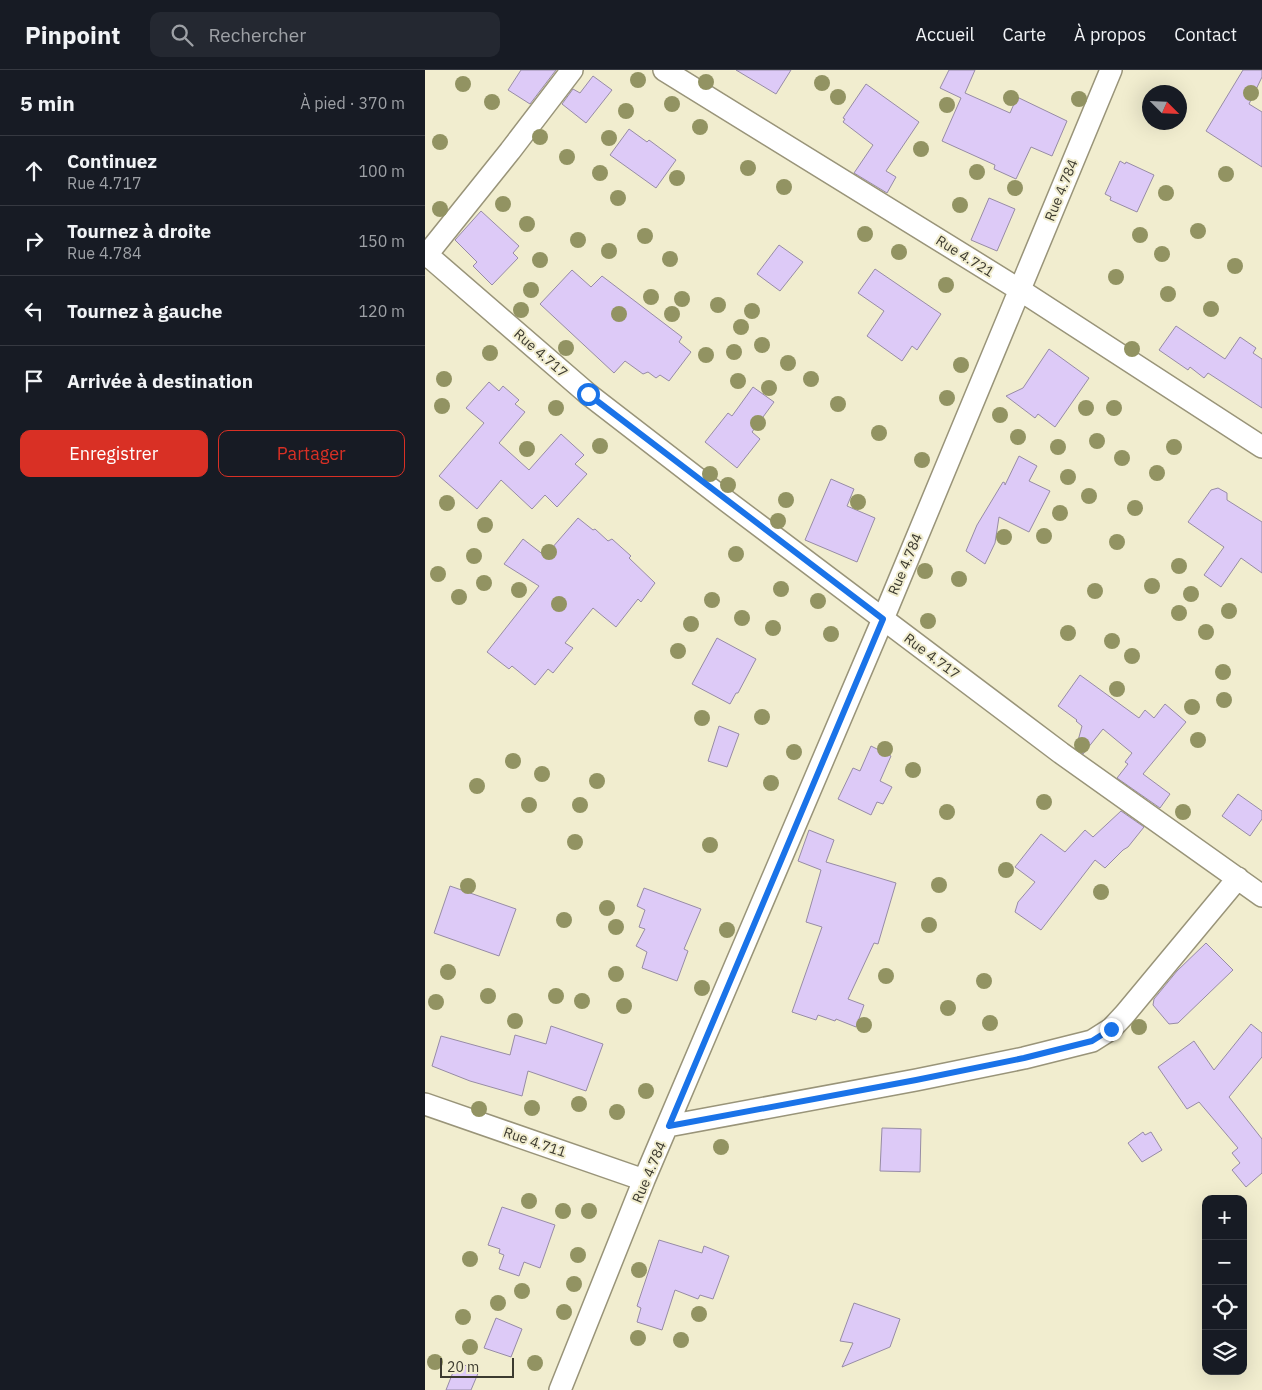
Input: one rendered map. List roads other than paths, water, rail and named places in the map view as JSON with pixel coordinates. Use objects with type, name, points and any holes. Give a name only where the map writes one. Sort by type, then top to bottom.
[{"type":"street","points":[[426,255],[510,151],[572,70]]},
{"type":"street","name":"Rue 4.721","points":[[664,70],[1020,290],[1262,447]]},
{"type":"street","name":"Rue 4.784","points":[[560,1390],[645,1180],[883,619],[1111,70]]},
{"type":"street","name":"Rue 4.717","points":[[426,255],[588,394],[1061,753],[1262,896]]},
{"type":"street","points":[[669,1126],[916,1080],[1024,1058],[1092,1041],[1111,1029],[1125,1014],[1238,878]]},
{"type":"street","name":"Rue 4.711","points":[[425,1104],[645,1180]]}]
